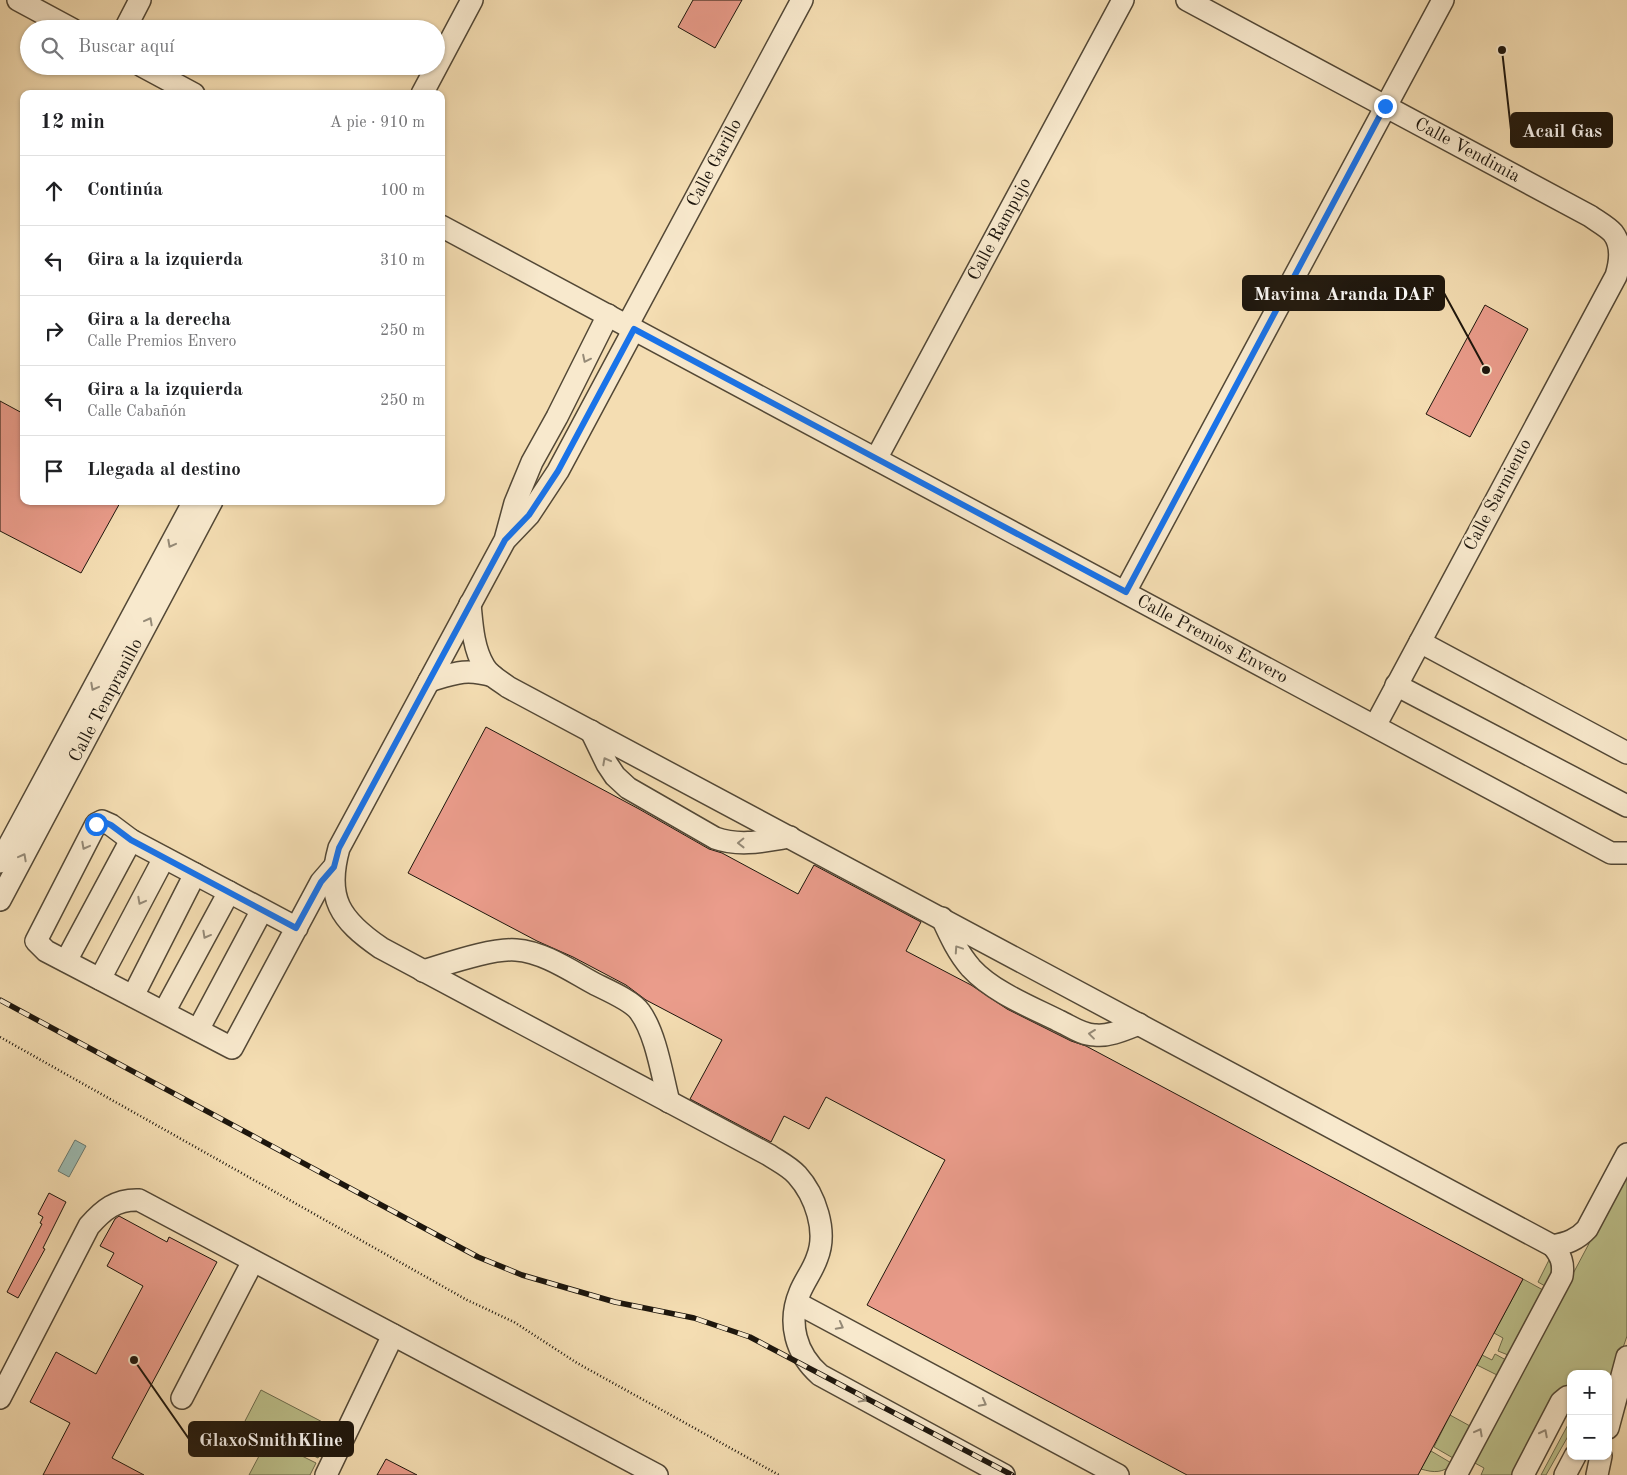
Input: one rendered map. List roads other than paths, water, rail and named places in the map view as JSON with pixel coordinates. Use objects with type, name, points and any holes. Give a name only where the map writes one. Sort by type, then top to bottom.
[{"type":"street","points":[[18,0],[55,20]]},
{"type":"street","points":[[130,20],[140,0]]},
{"type":"street","points":[[445,51],[472,0]]},
{"type":"street","name":"Calle Garillo","points":[[505,540],[529,515],[558,471],[802,0]]},
{"type":"street","name":"Calle Rampujo","points":[[876,459],[1123,0]]},
{"type":"street","name":"Calle Vendimia","points":[[1186,0],[1590,216],[1613,233],[1619,248],[1620,263]]},
{"type":"street","points":[[1126,592],[1442,0]]},
{"type":"street","points":[[159,75],[187,90]]},
{"type":"street","points":[[424,90],[432,75]]},
{"type":"street","name":"Calle Premios Envero","points":[[445,228],[1611,853],[1627,852]]},
{"type":"street","name":"Calle Sarmiento","points":[[1375,726],[1616,276],[1620,263]]},
{"type":"street","points":[[608,315],[557,418],[532,462],[514,503],[505,540],[339,848],[334,867],[334,883],[338,902],[345,918],[359,933],[374,943],[769,1155],[796,1173],[808,1189],[815,1204],[821,1239],[818,1256],[797,1303],[793,1324],[800,1349],[807,1364],[820,1376],[1004,1475]]},
{"type":"street","name":"Calle Tempranillo","points":[[0,862],[192,505]]},
{"type":"street","name":"Calle Tempranillo","points":[[0,900],[210,505]]},
{"type":"street","points":[[470,604],[477,650],[484,667],[508,686],[1554,1246],[1561,1256],[1564,1265],[1562,1276]]},
{"type":"street","points":[[1420,642],[1627,753]]},
{"type":"street","points":[[429,681],[454,673],[468,671],[493,676]]},
{"type":"street","points":[[1396,685],[1627,806]]},
{"type":"street","points":[[592,731],[607,764],[615,776],[628,788],[715,838],[727,842],[741,843],[790,837]]},
{"type":"street","points":[[296,928],[131,840],[111,825],[102,821],[96,824],[36,941],[46,951],[232,1048],[321,882],[334,867]]},
{"type":"street","points":[[66,961],[131,840]]},
{"type":"street","points":[[100,978],[164,858]]},
{"type":"street","points":[[133,996],[195,874]]},
{"type":"street","points":[[164,1012],[230,892]]},
{"type":"street","points":[[198,1030],[262,910]]},
{"type":"street","points":[[942,918],[954,945],[971,968],[985,980],[1017,1000],[1083,1033],[1096,1036],[1139,1024]]},
{"type":"street","points":[[423,971],[496,951],[515,950],[531,953],[550,961],[620,997],[639,1010],[650,1029],[669,1102]]},
{"type":"street","points":[[1456,1475],[1627,1154]]},
{"type":"street","points":[[0,1398],[89,1226],[102,1211],[127,1200],[139,1200],[657,1475]]},
{"type":"street","points":[[1554,1246],[1580,1237],[1587,1229]]},
{"type":"street","points":[[182,1398],[254,1261]]},
{"type":"street","points":[[797,1303],[1118,1475]]},
{"type":"street","points":[[326,1475],[393,1335]]},
{"type":"street","points":[[1612,1402],[1627,1357]]},
{"type":"street","points":[[1523,1475],[1562,1402],[1567,1397]]},
{"type":"street","points":[[1565,1475],[1573,1460]]},
{"type":"street","points":[[1597,1475],[1600,1460]]},
{"type":"water","points":[[75,1140],[86,1146],[69,1177],[58,1171]]},
{"type":"railway","points":[[0,1000],[478,1257],[522,1275],[615,1302],[694,1318],[750,1337],[1012,1475]]},
{"type":"place","name":"Acail Gas","points":[[1502,50]]},
{"type":"place","name":"Mavima Aranda DAF","points":[[1486,370]]},
{"type":"place","name":"GlaxoSmithKline","points":[[134,1360]]}]
